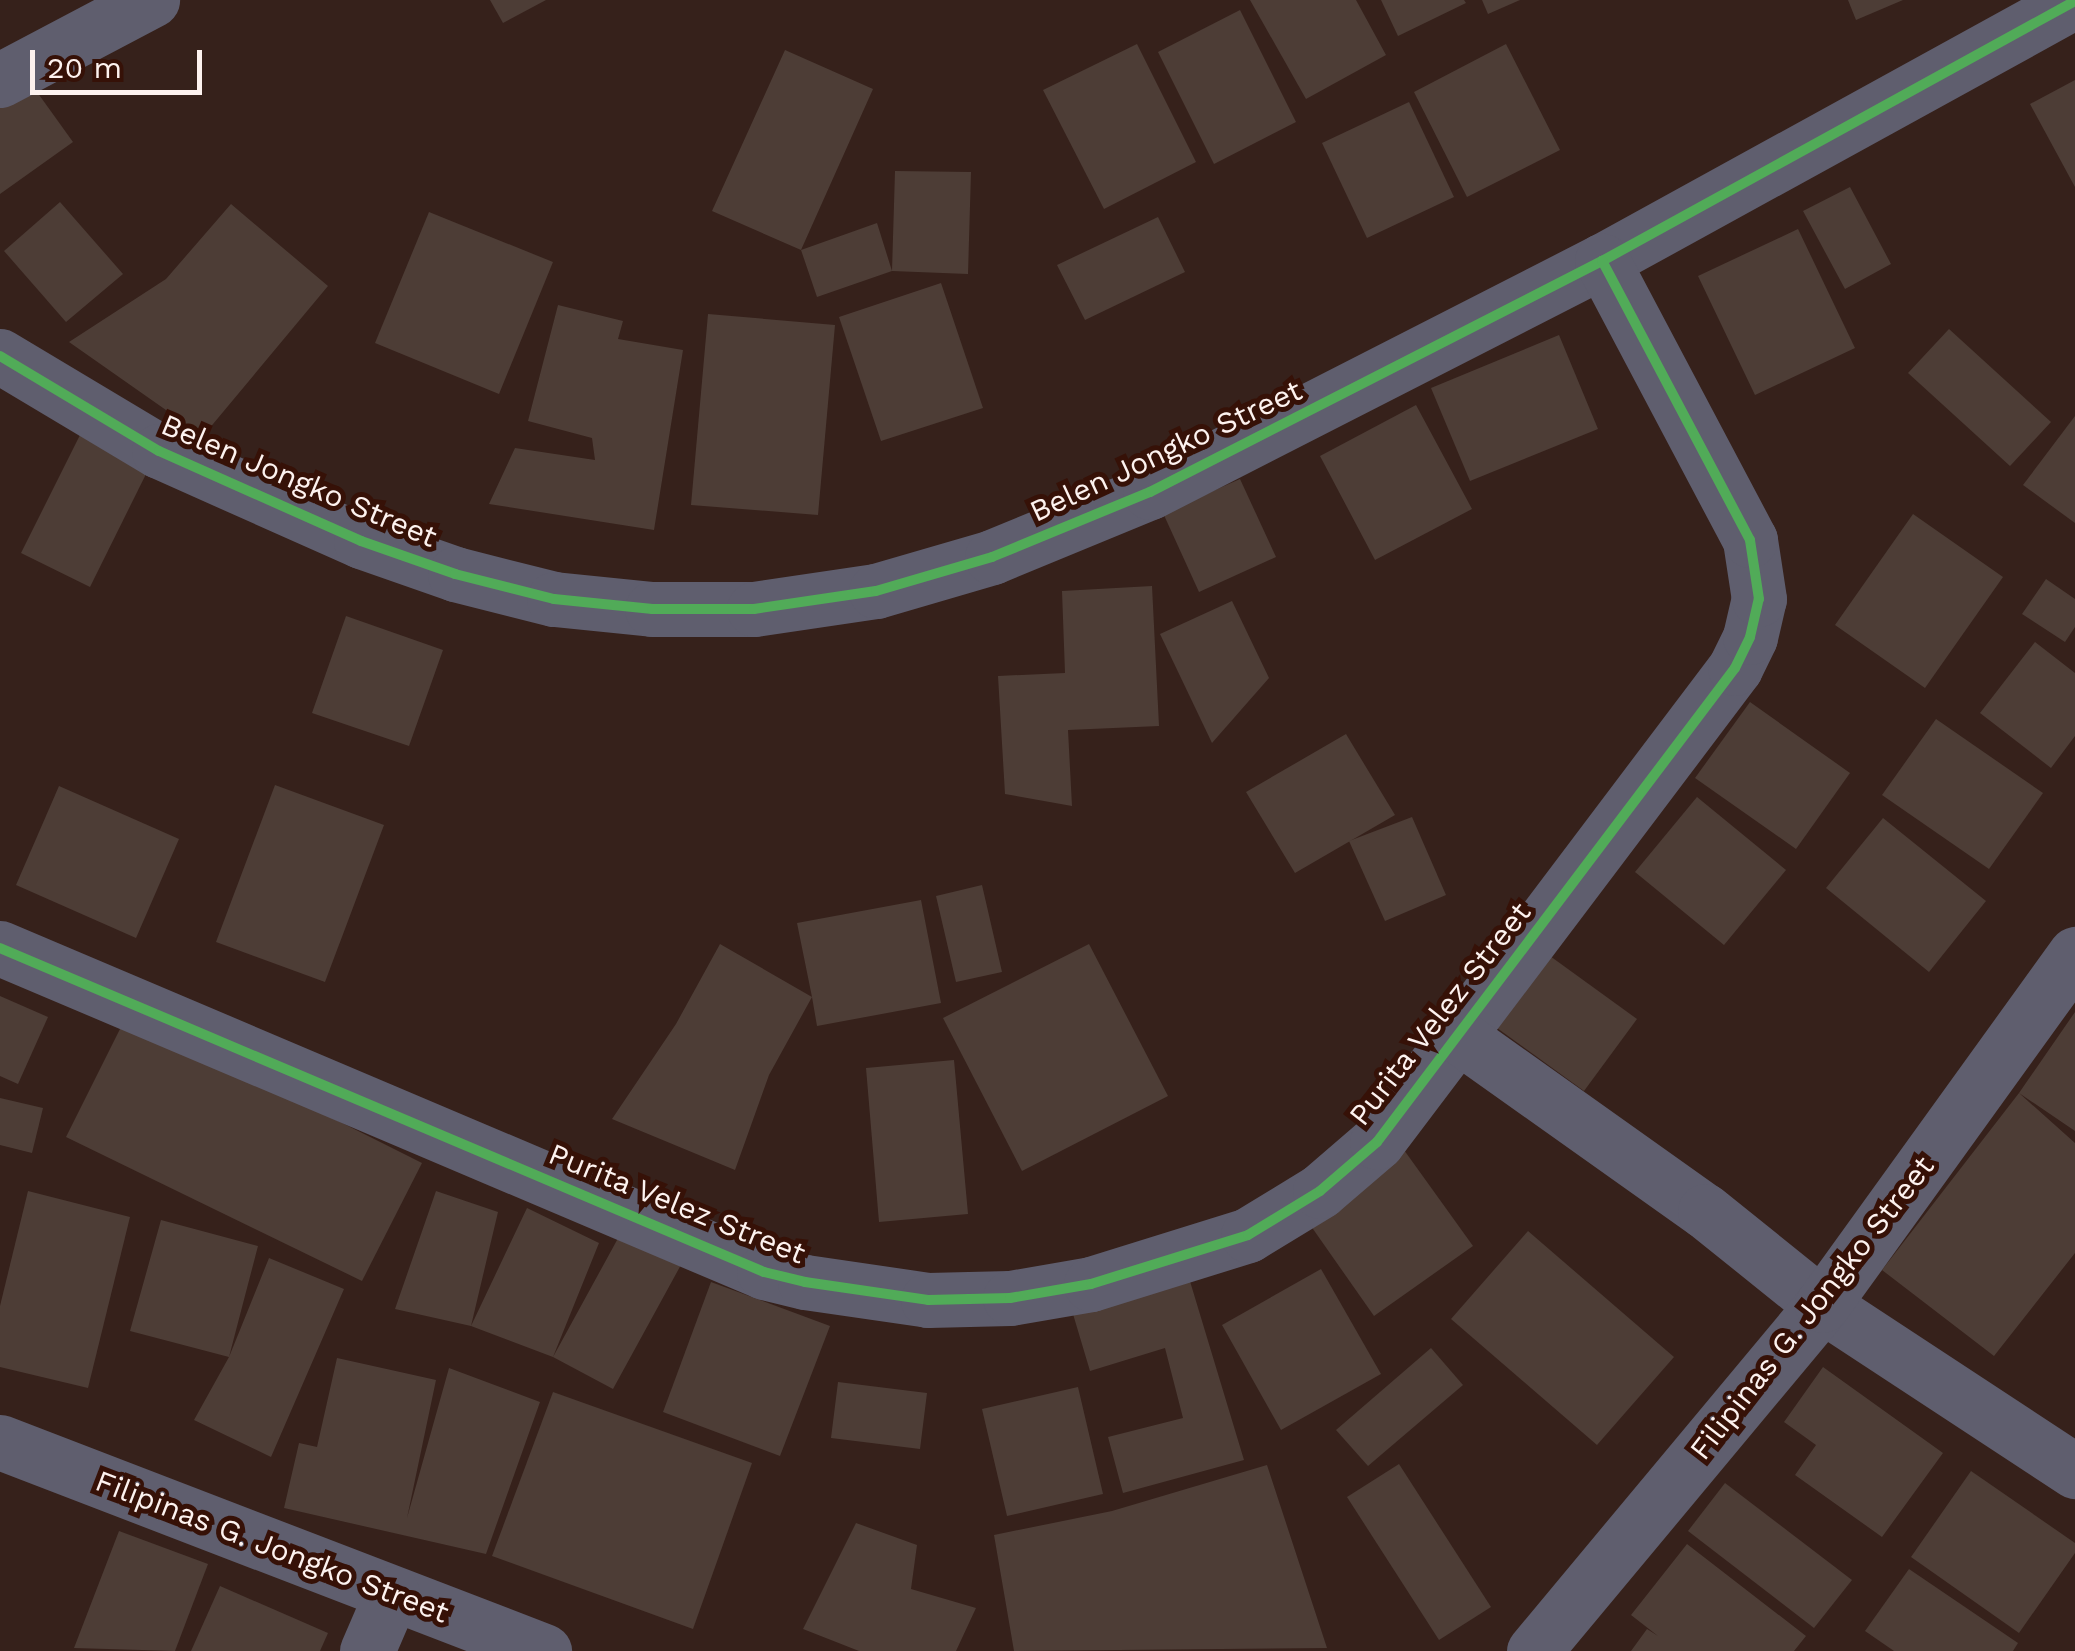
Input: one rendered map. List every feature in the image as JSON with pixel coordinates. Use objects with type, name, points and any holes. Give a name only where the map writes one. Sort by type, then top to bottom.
[{"type":"street","points":[[0,80],[152,0]]},
{"type":"street","name":"Belen Jongko Street","points":[[0,356],[159,450],[399,555],[554,598],[652,609],[754,609],[876,591],[1072,528],[1602,261],[2075,2]]},
{"type":"street","name":"Purita Velez Street","points":[[0,948],[764,1272],[846,1290],[928,1300],[1010,1298],[1091,1284],[1248,1234],[1320,1191],[1377,1142],[1735,668],[1750,636],[1760,598],[1750,540],[1602,261]]},
{"type":"street","name":"Filipinas G. Jongko Street","points":[[1534,1651],[1822,1305],[2075,954]]},
{"type":"street","points":[[1457,1035],[1705,1211],[1822,1305],[2075,1470]]},
{"type":"street","name":"Filipinas G. Jongko Street","points":[[0,1442],[544,1651]]},
{"type":"street","points":[[367,1651],[392,1594]]},
{"type":"building","points":[[490,0],[546,0],[503,23]]},
{"type":"building","points":[[1250,0],[1356,0],[1386,55],[1306,99]]},
{"type":"building","points":[[1381,0],[1464,0],[1466,3],[1398,36]]},
{"type":"building","points":[[1482,0],[1520,0],[1488,14]]},
{"type":"building","points":[[1848,0],[1903,0],[1856,20]]},
{"type":"building","points":[[1240,10],[1296,122],[1214,164],[1158,52]]},
{"type":"building","points":[[1137,44],[1196,162],[1104,209],[1043,90]]},
{"type":"building","points":[[1506,44],[1560,150],[1467,197],[1414,92]]},
{"type":"building","points":[[785,50],[873,89],[801,250],[712,211]]},
{"type":"building","points":[[2075,80],[2075,187],[2030,104]]},
{"type":"building","points":[[32,85],[73,142],[0,194],[0,107]]},
{"type":"building","points":[[1409,102],[1454,197],[1367,238],[1322,143]]},
{"type":"building","points":[[895,171],[971,172],[968,274],[892,271]]},
{"type":"building","points":[[1850,187],[1891,264],[1845,289],[1803,211]]},
{"type":"building","points":[[60,202],[123,274],[66,322],[4,251]]},
{"type":"building","points":[[231,204],[328,286],[203,436],[69,342],[166,279]]},
{"type":"building","points":[[429,212],[553,262],[499,394],[375,343]]},
{"type":"building","points":[[1158,217],[1185,272],[1085,320],[1057,265]]},
{"type":"building","points":[[877,223],[892,271],[817,297],[801,250]]},
{"type":"building","points":[[1798,229],[1855,348],[1755,395],[1698,276]]},
{"type":"building","points":[[941,283],[983,408],[881,441],[839,317]]},
{"type":"building","points":[[558,305],[623,321],[618,339],[683,350],[654,530],[489,504],[515,448],[595,460],[592,438],[528,421]]},
{"type":"building","points":[[708,314],[835,325],[818,515],[691,505]]},
{"type":"building","points":[[1949,329],[2051,422],[2010,466],[1908,373]]},
{"type":"building","points":[[1559,335],[1598,429],[1470,481],[1431,388]]},
{"type":"building","points":[[1416,405],[1472,509],[1375,560],[1320,456]]},
{"type":"building","points":[[2075,416],[2075,523],[2023,485]]},
{"type":"building","points":[[81,433],[149,468],[90,587],[21,553]]},
{"type":"building","points":[[1240,479],[1276,557],[1199,592],[1163,513]]},
{"type":"building","points":[[1913,514],[2003,577],[1925,688],[1835,625]]},
{"type":"building","points":[[2046,579],[2075,599],[2075,627],[2065,642],[2022,614]]},
{"type":"building","points":[[1152,586],[1159,726],[1068,730],[1072,806],[1005,794],[998,676],[1065,673],[1062,591]]},
{"type":"building","points":[[1232,601],[1269,678],[1212,743],[1160,634]]},
{"type":"building","points":[[346,616],[443,650],[409,746],[312,713]]},
{"type":"building","points":[[2035,642],[2075,673],[2075,736],[2051,768],[1980,713]]},
{"type":"building","points":[[1750,702],[1850,773],[1796,849],[1695,778]]},
{"type":"building","points":[[1936,719],[2043,793],[1989,869],[1882,795]]},
{"type":"building","points":[[1346,734],[1395,815],[1295,873],[1246,792]]},
{"type":"building","points":[[275,785],[384,825],[325,982],[216,942]]},
{"type":"building","points":[[59,786],[179,839],[136,938],[16,885]]},
{"type":"building","points":[[1697,797],[1786,870],[1724,945],[1635,872]]},
{"type":"building","points":[[1412,817],[1446,895],[1385,921],[1349,841]]},
{"type":"building","points":[[1883,818],[1986,901],[1929,972],[1826,888]]},
{"type":"building","points":[[982,885],[1002,972],[956,982],[936,896]]},
{"type":"building","points":[[921,900],[941,1003],[817,1026],[797,923]]},
{"type":"building","points":[[720,944],[812,997],[769,1075],[735,1170],[612,1119],[676,1024]]},
{"type":"building","points":[[1089,944],[1168,1096],[1022,1171],[943,1018]]},
{"type":"building","points":[[1550,956],[1637,1019],[1584,1091],[1497,1028]]},
{"type":"building","points":[[0,996],[48,1017],[18,1084],[0,1076]]},
{"type":"building","points":[[2075,1012],[2075,1131],[2019,1093]]},
{"type":"building","points":[[127,1015],[422,1163],[362,1281],[66,1137]]},
{"type":"building","points":[[954,1060],[968,1214],[879,1222],[866,1068]]},
{"type":"building","points":[[2019,1093],[2075,1143],[2075,1253],[1994,1356],[1882,1270]]},
{"type":"building","points":[[0,1098],[43,1108],[32,1153],[0,1145]]},
{"type":"building","points":[[1404,1150],[1473,1246],[1374,1316],[1306,1219]]},
{"type":"building","points":[[28,1191],[130,1217],[88,1388],[0,1367],[0,1306]]},
{"type":"building","points":[[436,1191],[498,1212],[471,1326],[395,1309]]},
{"type":"building","points":[[527,1208],[599,1243],[553,1357],[471,1326]]},
{"type":"building","points":[[161,1220],[258,1246],[229,1357],[130,1331]]},
{"type":"building","points":[[622,1231],[682,1263],[613,1389],[553,1357]]},
{"type":"building","points":[[1528,1231],[1674,1357],[1597,1445],[1451,1319]]},
{"type":"building","points":[[269,1258],[344,1289],[271,1457],[194,1420],[229,1357]]},
{"type":"building","points":[[1186,1268],[1244,1460],[1123,1493],[1108,1437],[1183,1418],[1165,1348],[1090,1371],[1070,1304]]},
{"type":"building","points":[[1321,1269],[1381,1374],[1281,1430],[1222,1325]]},
{"type":"building","points":[[711,1282],[830,1326],[780,1456],[663,1412]]},
{"type":"building","points":[[1431,1348],[1463,1385],[1368,1466],[1336,1430]]},
{"type":"building","points":[[337,1358],[436,1380],[407,1518],[449,1368],[540,1402],[486,1554],[284,1508],[299,1443],[317,1447]]},
{"type":"building","points":[[1823,1367],[1943,1453],[1882,1537],[1795,1475],[1816,1445],[1784,1422]]},
{"type":"building","points":[[838,1382],[927,1393],[920,1449],[831,1438]]},
{"type":"building","points":[[1078,1387],[1103,1494],[1007,1516],[982,1409]]},
{"type":"building","points":[[553,1392],[752,1463],[693,1629],[492,1556]]},
{"type":"building","points":[[1399,1464],[1491,1607],[1439,1640],[1347,1497]]},
{"type":"building","points":[[1267,1465],[1327,1648],[1014,1651],[994,1535],[1112,1511]]},
{"type":"building","points":[[1971,1471],[2075,1543],[2075,1553],[2019,1633],[1911,1557]]},
{"type":"building","points":[[1725,1483],[1852,1580],[1814,1628],[1688,1531]]},
{"type":"building","points":[[856,1523],[917,1545],[911,1589],[976,1608],[956,1651],[859,1651],[803,1629]]},
{"type":"building","points":[[119,1531],[208,1564],[175,1651],[74,1648]]},
{"type":"building","points":[[1687,1544],[1806,1636],[1794,1651],[1631,1651],[1647,1629],[1658,1636],[1631,1615]]},
{"type":"building","points":[[1909,1569],[2018,1643],[2013,1651],[1894,1651],[1865,1631]]},
{"type":"building","points":[[220,1586],[328,1633],[320,1651],[191,1651]]},
{"type":"cycle path","points":[[0,356],[159,451],[361,541],[455,574],[554,599],[652,609],[754,609],[876,591],[992,557],[1150,492],[1602,261],[2075,1]]},
{"type":"cycle path","points":[[0,948],[764,1272],[805,1282],[928,1300],[1010,1298],[1091,1284],[1248,1235],[1320,1191],[1377,1142],[1735,668],[1750,637],[1759,599],[1750,540],[1602,261]]}]
